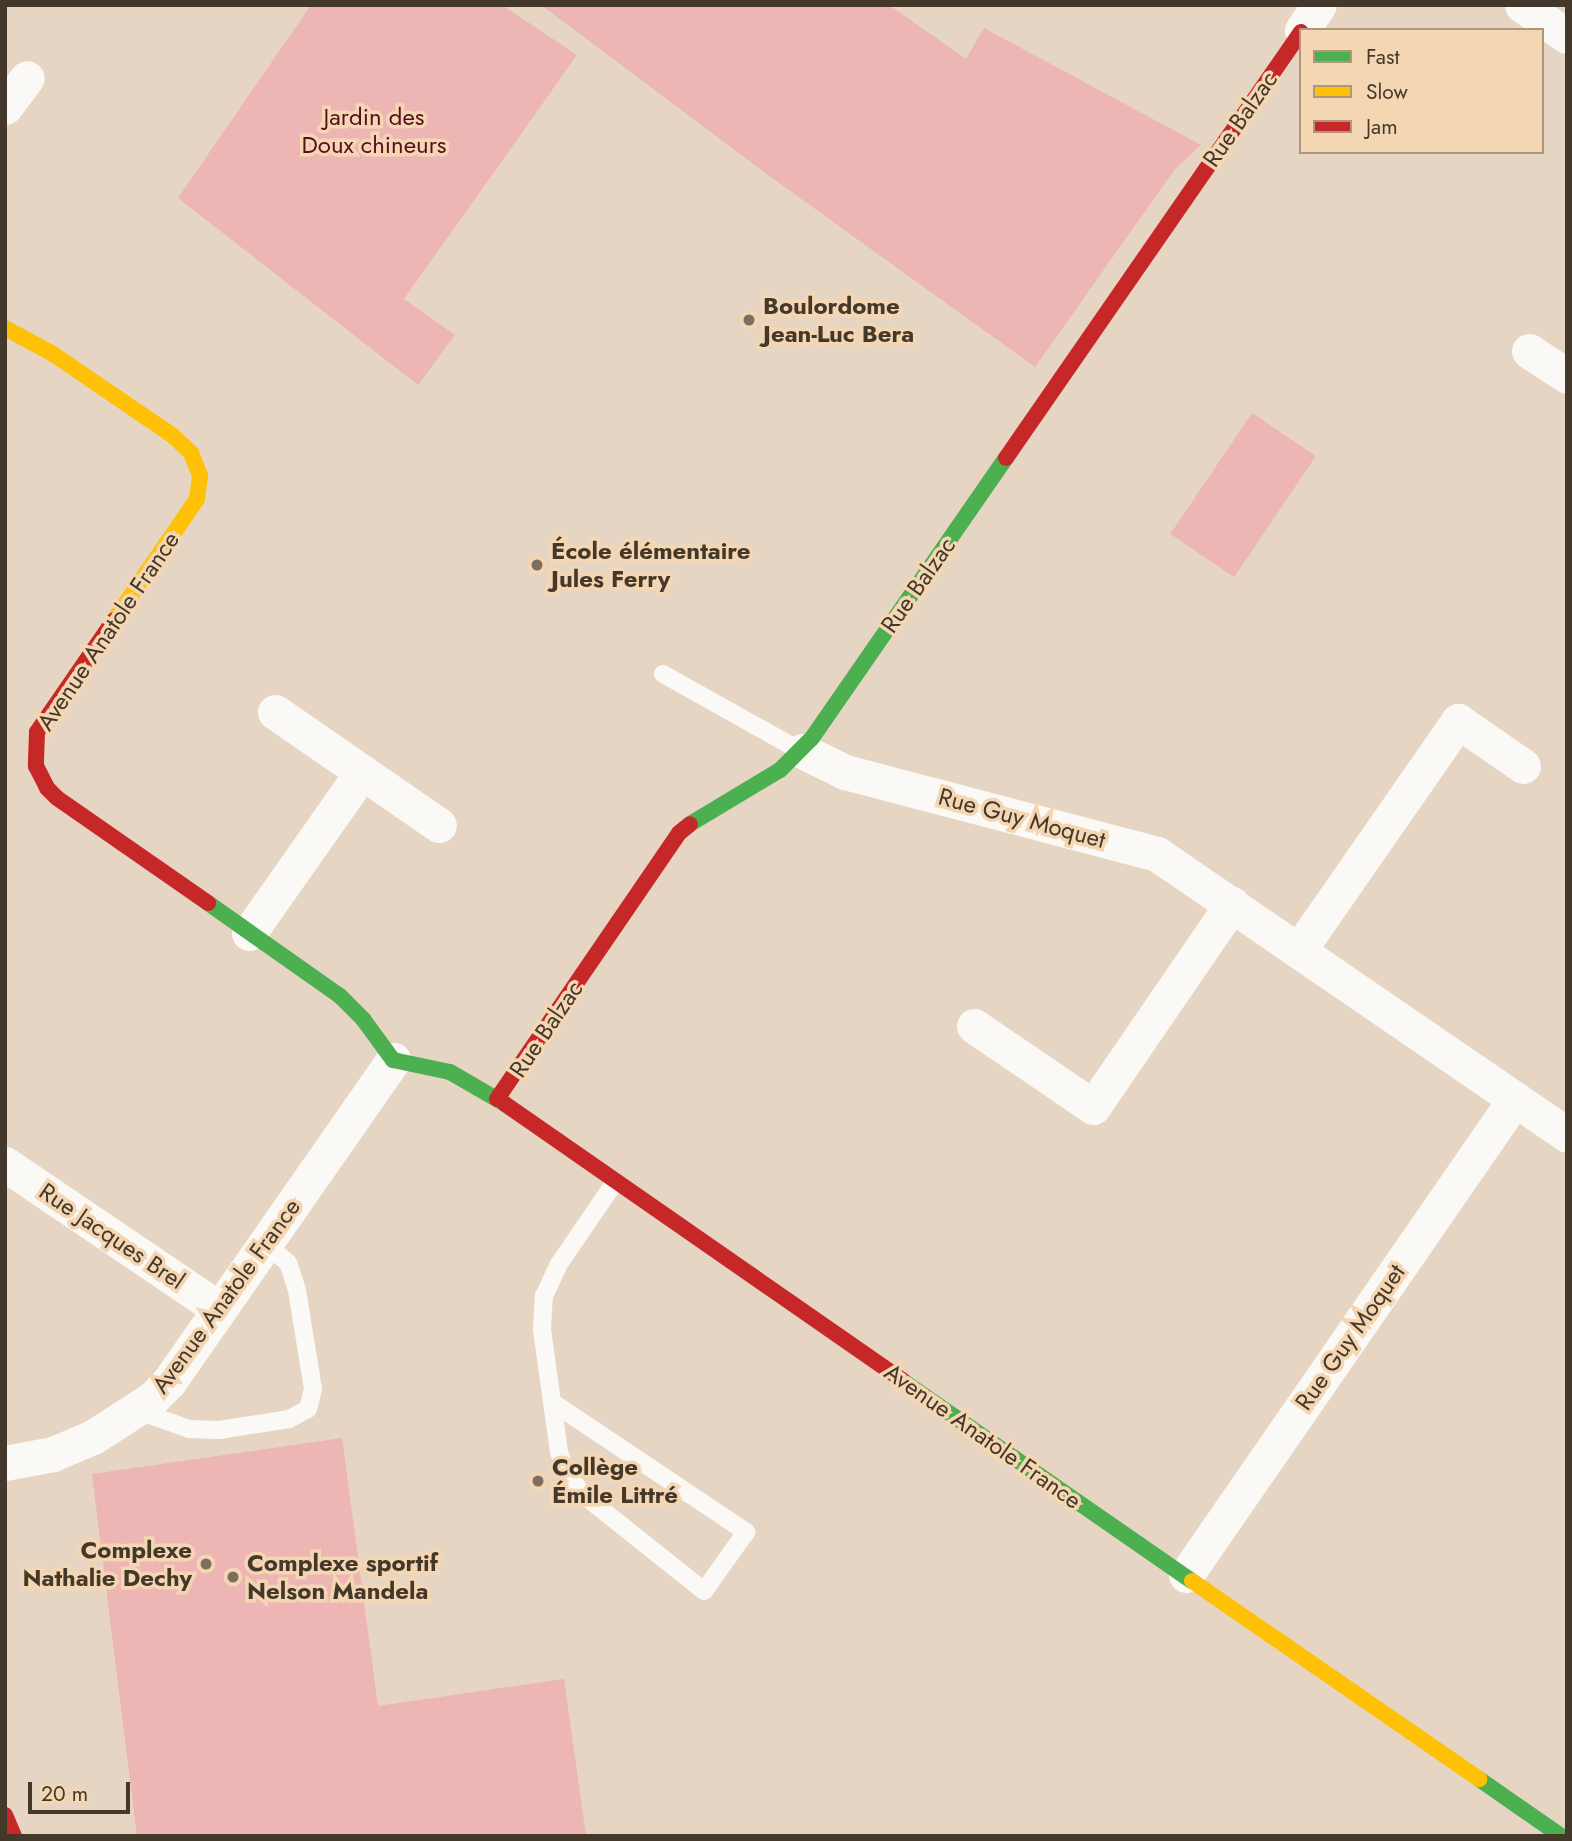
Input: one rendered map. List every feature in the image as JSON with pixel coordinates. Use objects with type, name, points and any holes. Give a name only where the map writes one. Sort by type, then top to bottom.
[{"type":"street","name":"Rue Balzac","points":[[1303,28],[1319,5]]},
{"type":"street","points":[[1522,5],[1567,36]]},
{"type":"street","name":"Rue Balzac","points":[[497,1099],[679,833],[698,817],[780,770],[802,751],[1299,34]]},
{"type":"street","points":[[5,107],[27,78]]},
{"type":"street","name":"Avenue Anatole France","points":[[5,328],[53,354],[173,436],[191,453],[201,475],[197,499],[37,732],[34,755],[41,777],[57,798],[340,996],[363,1019],[393,1060],[450,1072],[497,1099],[1561,1836]]},
{"type":"street","points":[[1529,351],[1567,376]]},
{"type":"street","points":[[275,712],[439,825]]},
{"type":"street","points":[[1299,950],[1458,721],[1523,766]]},
{"type":"street","name":"Rue Guy Moquet","points":[[802,751],[845,772],[1157,854],[1567,1135]]},
{"type":"street","points":[[249,933],[362,772]]},
{"type":"street","points":[[974,1026],[1093,1107],[1232,904]]},
{"type":"street","name":"Avenue Anatole France","points":[[5,1463],[53,1454],[93,1437],[136,1410],[168,1382],[393,1060]]},
{"type":"street","name":"Rue Guy Moquet","points":[[1186,1575],[1515,1099]]},
{"type":"street","name":"Rue Jacques Brel","points":[[5,1164],[219,1308]]},
{"type":"street","points":[[5,1815],[13,1836]]},
{"type":"lane","points":[[663,674],[802,751]]},
{"type":"lane","points":[[552,1402],[746,1532],[705,1591],[580,1493],[564,1467],[559,1452],[552,1402],[542,1330],[544,1296],[559,1264],[615,1182]]},
{"type":"lane","points":[[136,1410],[189,1429],[204,1430],[289,1419],[309,1409],[313,1389],[297,1290],[288,1263],[265,1243]]},
{"type":"green space","name":"Jardin des Doux chineurs","points":[[311,5],[502,5],[577,55],[404,299],[455,335],[418,385],[178,198]]},
{"type":"green space","points":[[541,5],[889,5],[966,59],[984,28],[1201,145],[1175,169],[1035,367],[768,175]]},
{"type":"green space","points":[[1252,413],[1316,456],[1234,577],[1170,534]]},
{"type":"green space","name":"Complexe sportif Nelson Mandela","points":[[342,1438],[378,1706],[564,1679],[586,1836],[137,1836],[92,1474]]},
{"type":"traffic: fast","points":[[690,824],[780,770],[812,738],[1006,458]]},
{"type":"traffic: fast","points":[[208,903],[340,996],[363,1019],[393,1060],[450,1072],[505,1104]]},
{"type":"traffic: fast","points":[[903,1381],[1192,1581]]},
{"type":"traffic: fast","points":[[1479,1779],[1561,1836]]},
{"type":"traffic: slow","points":[[5,328],[53,354],[173,436],[191,453],[200,475],[197,499],[114,620]]},
{"type":"traffic: slow","points":[[1192,1581],[1479,1779]]},
{"type":"traffic: jam","points":[[1006,458],[1299,35]]},
{"type":"traffic: jam","points":[[114,620],[37,732],[36,766],[47,788],[57,798],[208,903]]},
{"type":"traffic: jam","points":[[497,1099],[679,833],[690,824]]},
{"type":"traffic: jam","points":[[505,1104],[903,1381]]},
{"type":"traffic: jam","points":[[5,1815],[14,1836]]},
{"type":"place","name":"Boulordome Jean-Luc Bera","points":[[749,320]]},
{"type":"place","name":"École élémentaire Jules Ferry","points":[[537,565]]},
{"type":"place","name":"Collège Émile Littré","points":[[538,1481]]},
{"type":"place","name":"Complexe Nathalie Dechy","points":[[206,1564]]},
{"type":"place","name":"Complexe sportif Nelson Mandela","points":[[233,1577]]}]
